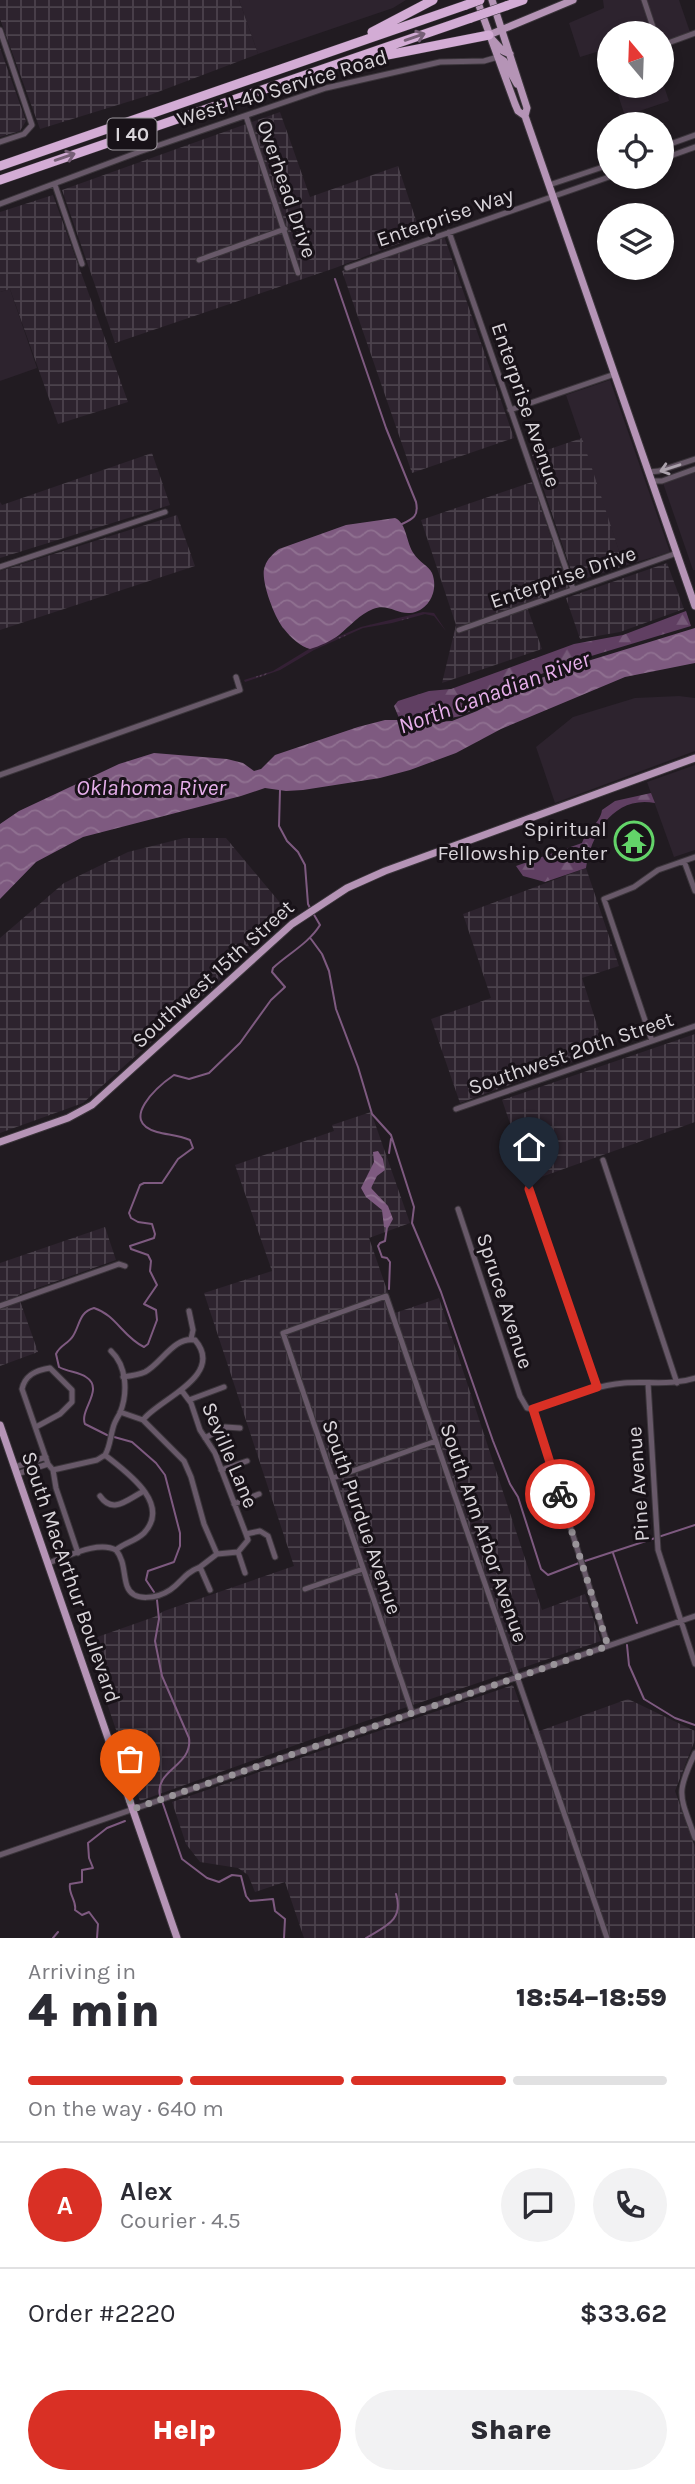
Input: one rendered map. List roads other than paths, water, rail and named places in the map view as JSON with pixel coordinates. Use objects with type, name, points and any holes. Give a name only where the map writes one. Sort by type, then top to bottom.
[{"type":"highway","points":[[330,51],[433,0]]},
{"type":"highway","name":"I 40","points":[[0,166],[479,0]]},
{"type":"highway","name":"I 40","points":[[0,180],[523,0]]},
{"type":"highway","points":[[327,67],[490,36]]},
{"type":"main road","points":[[479,0],[518,111],[525,116]]},
{"type":"main road","points":[[492,0],[527,108],[525,116],[695,606]]},
{"type":"main road","points":[[490,36],[572,0]]},
{"type":"main road","points":[[509,50],[513,25]]},
{"type":"main road","points":[[490,36],[500,49],[509,50]]},
{"type":"main road","points":[[498,57],[505,61],[520,89]]},
{"type":"main road","name":"Southwest 15th Street","points":[[0,1142],[68,1118],[92,1105],[292,924],[332,897],[385,871],[695,758]]},
{"type":"main road","name":"South MacArthur Boulevard","points":[[0,1425],[177,1938]]},
{"type":"street","points":[[644,0],[651,21]]},
{"type":"street","points":[[0,30],[32,125],[23,134],[0,142]]},
{"type":"street","points":[[674,41],[695,33]]},
{"type":"street","name":"West I-40 Service Road","points":[[0,204],[139,152],[326,88],[446,61],[484,61],[498,57]]},
{"type":"street","name":"West I-40 Service Road","points":[[484,61],[501,68]]},
{"type":"street","name":"Overhead Drive","points":[[246,116],[298,273]]},
{"type":"street","points":[[674,143],[695,135]]},
{"type":"street","points":[[674,155],[695,147]]},
{"type":"street","points":[[550,186],[597,169]]},
{"type":"street","points":[[578,176],[582,186]]},
{"type":"street","name":"Enterprise Way","points":[[347,268],[597,181]]},
{"type":"street","points":[[55,185],[82,264]]},
{"type":"street","points":[[199,260],[285,229]]},
{"type":"street","name":"Enterprise Avenue","points":[[449,232],[573,589]]},
{"type":"street","points":[[510,410],[615,374]]},
{"type":"street","points":[[649,472],[693,460],[694,469],[662,481],[652,481]]},
{"type":"street","points":[[0,567],[165,512]]},
{"type":"street","name":"Enterprise Drive","points":[[459,630],[677,553]]},
{"type":"street","points":[[0,775],[240,690],[236,677]]},
{"type":"street","points":[[652,1041],[604,899],[634,887],[659,870],[695,857]]},
{"type":"street","points":[[684,861],[695,891]]},
{"type":"street","name":"Southwest 20th Street","points":[[456,1109],[695,1026]]},
{"type":"street","points":[[603,1160],[677,1383]]},
{"type":"street","points":[[529,1189],[597,1387]]},
{"type":"street","name":"Spruce Avenue","points":[[458,1209],[523,1403],[527,1408],[533,1409]]},
{"type":"street","points":[[0,1306],[119,1264],[125,1266]]},
{"type":"street","name":"South Purdue Avenue","points":[[386,1296],[283,1333],[412,1712]]},
{"type":"street","name":"South Ann Arbor Avenue","points":[[386,1296],[607,1938]]},
{"type":"street","name":"Seville Lane","points":[[142,1420],[153,1408],[182,1391],[202,1363],[201,1348],[191,1339],[193,1330],[190,1311]]},
{"type":"street","points":[[123,1377],[146,1371],[175,1346],[191,1339]]},
{"type":"street","points":[[53,1470],[97,1460],[105,1455],[113,1425],[120,1412],[125,1371],[111,1351]]},
{"type":"street","points":[[36,1427],[60,1414],[72,1402],[72,1390],[50,1368],[31,1374],[24,1381],[22,1390],[48,1464],[53,1470],[56,1488],[78,1553]]},
{"type":"street","points":[[608,1646],[533,1409],[597,1387],[677,1383],[695,1378]]},
{"type":"street","name":"Pine Avenue","points":[[648,1383],[656,1538],[660,1560],[695,1664]]},
{"type":"street","points":[[189,1400],[224,1387]]},
{"type":"street","name":"Seville Lane","points":[[182,1391],[215,1454],[246,1534]]},
{"type":"street","points":[[120,1412],[142,1420],[184,1461],[217,1554]]},
{"type":"street","points":[[205,1438],[225,1427],[240,1428]]},
{"type":"street","points":[[333,1478],[436,1441]]},
{"type":"street","points":[[105,1455],[138,1481],[151,1509],[149,1524],[141,1535],[116,1550]]},
{"type":"street","points":[[16,1471],[46,1457]]},
{"type":"street","points":[[221,1470],[247,1461]]},
{"type":"street","points":[[16,1471],[48,1464]]},
{"type":"street","points":[[100,1496],[108,1505],[114,1506],[144,1491]]},
{"type":"street","points":[[234,1504],[259,1494]]},
{"type":"street","points":[[48,1563],[100,1547],[110,1547],[116,1550],[122,1559],[128,1589],[141,1598],[169,1591],[184,1574],[200,1567],[217,1554],[238,1552],[248,1540],[246,1534],[260,1531],[268,1536],[275,1557]]},
{"type":"street","points":[[238,1552],[245,1573]]},
{"type":"street","points":[[200,1567],[210,1590]]},
{"type":"street","points":[[305,1589],[363,1569]]},
{"type":"street","points":[[0,1855],[695,1616]]},
{"type":"street","points":[[695,1753],[680,1790],[695,1838]]},
{"type":"water","points":[[395,518],[402,524],[411,550],[432,573],[433,593],[427,604],[410,613],[378,607],[359,617],[336,637],[310,649],[296,641],[280,624],[272,608],[264,580],[269,559],[279,549],[346,525]]},
{"type":"water","name":"Oklahoma River","points":[[695,628],[695,663],[625,677],[501,729],[456,753],[410,770],[380,778],[303,790],[265,788],[83,837],[36,862],[0,899],[0,824],[19,811],[119,764],[154,753],[227,759],[243,763],[254,771],[261,769],[275,755],[385,720],[413,723],[452,721],[536,680],[578,664]]},
{"type":"water","points":[[378,1151],[385,1170],[377,1176],[371,1188],[388,1206],[393,1219],[388,1228],[384,1227],[382,1210],[366,1197],[361,1188],[374,1162],[373,1152]]},
{"type":"waterway","points":[[335,279],[386,428],[416,502],[417,511],[414,516],[402,524]]},
{"type":"waterway","points":[[280,790],[279,826],[305,865],[310,908]]},
{"type":"waterway","points":[[154,1592],[146,1580],[148,1571],[174,1562],[180,1546],[180,1533],[165,1475],[156,1463],[132,1442],[107,1435],[85,1424],[85,1412],[93,1387],[91,1382],[83,1375],[59,1367],[56,1354],[73,1336],[85,1313],[94,1308],[102,1311],[137,1343],[144,1347],[148,1344],[157,1320],[156,1310],[144,1304],[157,1285],[150,1271],[151,1261],[148,1255],[131,1249],[130,1246],[154,1238],[155,1234],[152,1224],[138,1222],[131,1218],[129,1213],[140,1185],[162,1183],[178,1159],[193,1148],[190,1140],[146,1127],[141,1120],[141,1112],[151,1095],[174,1075],[189,1079],[209,1073],[240,1043],[271,1000],[285,987],[272,972],[273,968],[304,943],[320,925],[313,913]]},
{"type":"waterway","points":[[311,939],[322,954],[329,971],[336,1009],[372,1114],[391,1135],[414,1207],[412,1223],[441,1292],[493,1441],[518,1497],[541,1569],[548,1575],[579,1563]]},
{"type":"waterway","points":[[389,1153],[391,1139]]},
{"type":"waterway","points":[[387,1227],[385,1241],[378,1246],[382,1257],[390,1262],[389,1289]]},
{"type":"waterway","points":[[585,1561],[695,1525]]},
{"type":"waterway","points":[[613,1553],[637,1623]]},
{"type":"waterway","points":[[157,1600],[159,1619],[155,1641],[162,1676],[189,1738],[185,1755],[163,1780],[160,1796]]},
{"type":"waterway","points":[[627,1645],[629,1665],[644,1699],[675,1718],[695,1725]]},
{"type":"waterway","points":[[162,1801],[182,1859],[207,1878],[219,1882],[232,1875],[241,1876],[250,1901],[273,1899],[275,1911],[285,1919],[284,1938]]},
{"type":"waterway","points":[[97,1938],[98,1924],[89,1912],[82,1915],[75,1910],[70,1884],[82,1882],[82,1870],[93,1868],[88,1843],[107,1828],[125,1821]]},
{"type":"waterway","points":[[366,1938],[392,1921],[398,1910],[396,1894]]},
{"type":"waterway","points":[[53,1938],[58,1932]]},
{"type":"place","name":"Spiritual Fellowship Center","points":[[634,841]]},
{"type":"water label","name":"North Canadian River","points":[[494,692]]}]
